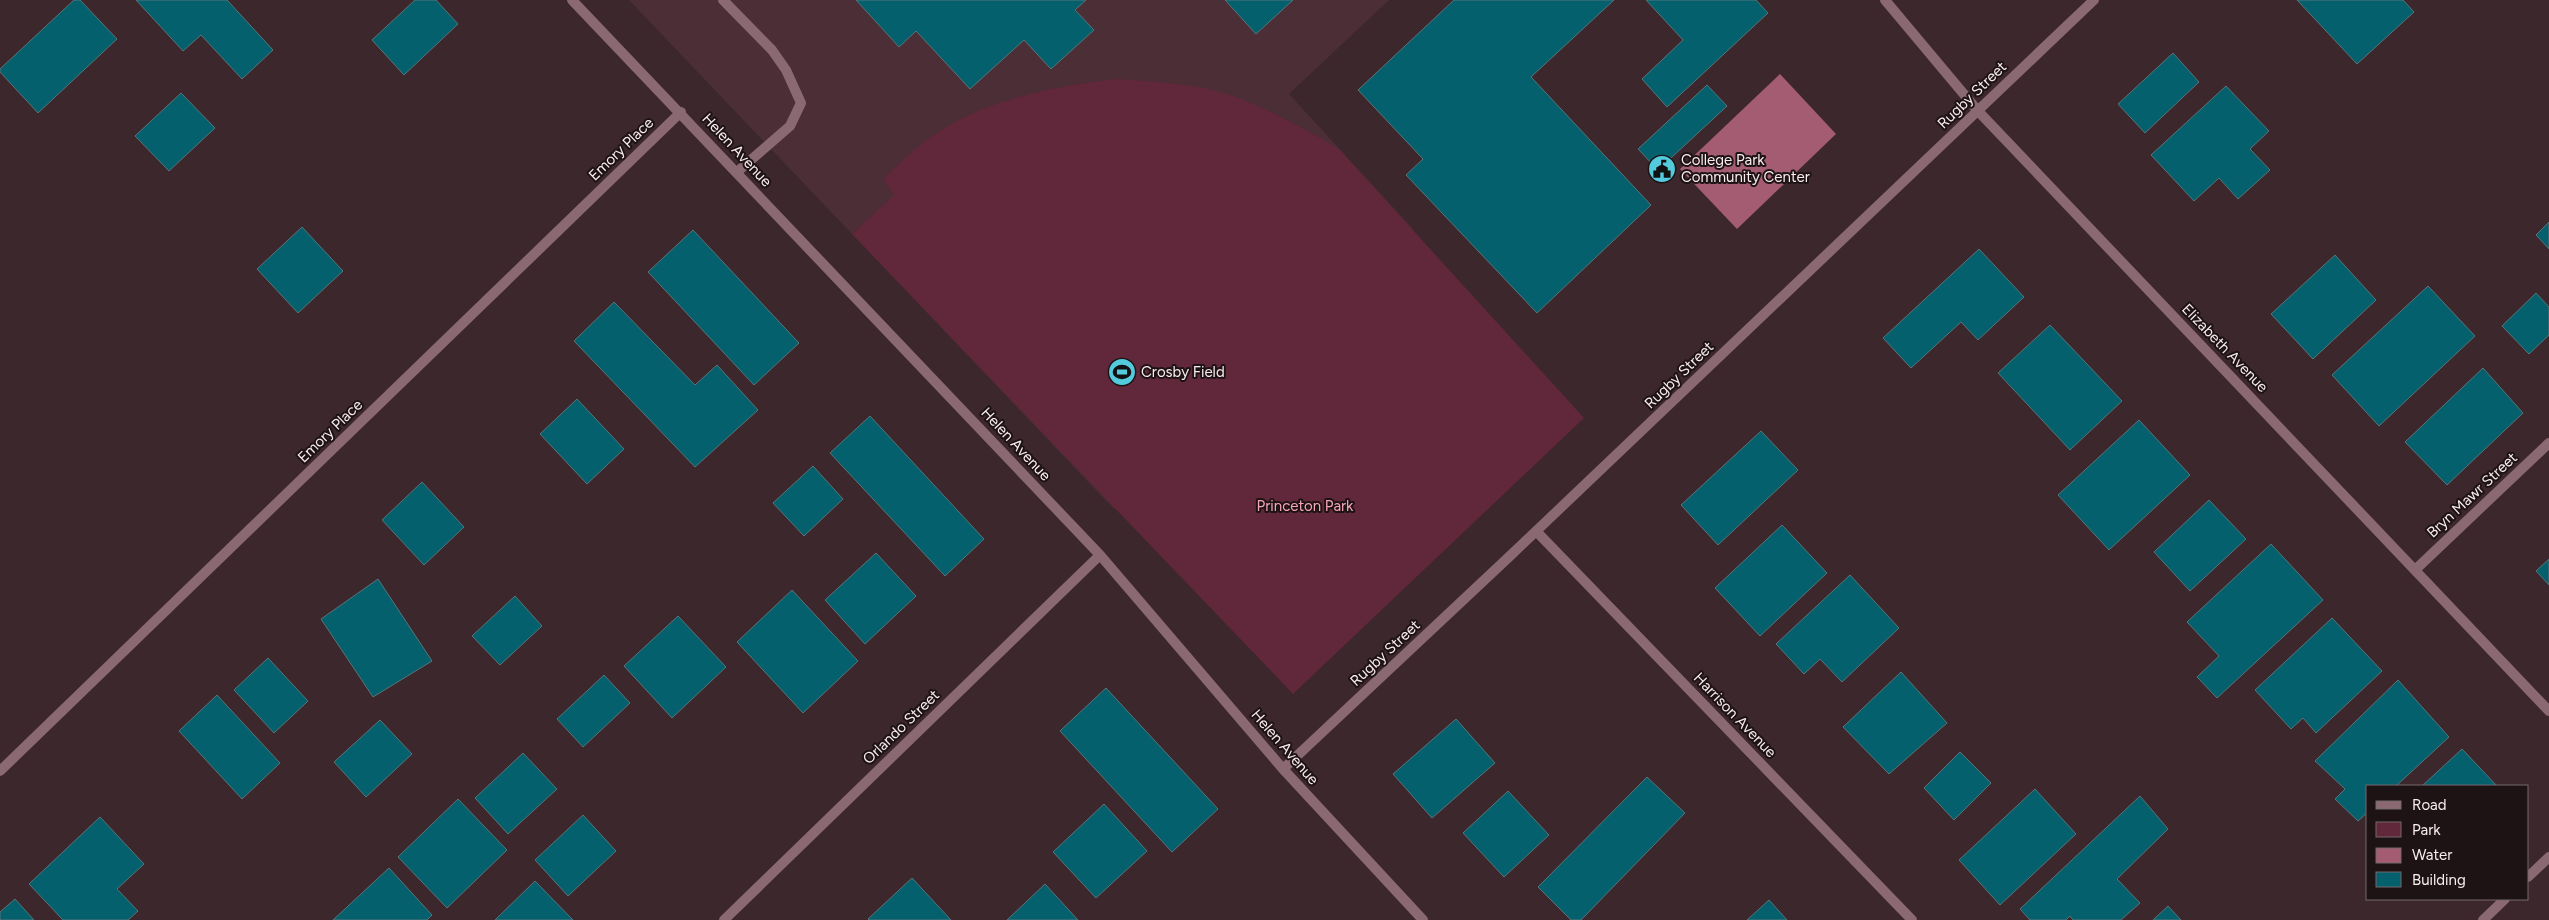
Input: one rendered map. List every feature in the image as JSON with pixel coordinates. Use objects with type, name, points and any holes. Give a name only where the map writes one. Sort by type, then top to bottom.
[{"type":"street","name":"Helen Avenue","points":[[572,0],[681,112],[1100,555],[1283,769],[1424,920]]},
{"type":"street","points":[[723,0],[772,50],[786,70],[801,103],[790,126],[738,172]]},
{"type":"street","name":"Elizabeth Avenue","points":[[1885,0],[1978,111],[2549,711]]},
{"type":"street","name":"Rugby Street","points":[[1283,769],[2094,0]]},
{"type":"street","name":"Emory Place","points":[[0,771],[681,112]]},
{"type":"street","name":"Bryn Mawr Street","points":[[2415,570],[2549,443]]},
{"type":"street","name":"Harrison Avenue","points":[[1536,531],[1912,920]]},
{"type":"street","name":"Orlando Street","points":[[724,920],[1100,555]]},
{"type":"street","points":[[2529,876],[2549,857]]},
{"type":"street","points":[[2483,920],[2504,900]]},
{"type":"shaded area","name":"Crosby Field","points":[[629,0],[1389,0],[1289,94],[1413,229],[1114,509]]},
{"type":"green space","name":"Princeton Park","points":[[1116,79],[1205,88],[1233,96],[1287,120],[1339,149],[1584,418],[1293,694],[852,234],[894,195],[883,179],[919,146],[952,124],[974,113],[1020,97],[1068,86]]},
{"type":"water","points":[[1780,74],[1836,134],[1737,229],[1680,169]]},
{"type":"building","points":[[74,0],[80,0],[117,39],[38,113],[0,72],[0,69]]},
{"type":"building","points":[[136,0],[227,0],[273,50],[242,79],[201,35],[183,51]]},
{"type":"building","points":[[415,0],[436,0],[458,24],[404,75],[372,40]]},
{"type":"building","points":[[856,0],[1086,0],[1075,10],[1094,30],[1051,69],[1024,40],[970,89],[916,31],[899,47]]},
{"type":"building","points":[[1225,0],[1293,0],[1256,34]]},
{"type":"building","points":[[1454,0],[1614,0],[1531,77],[1651,205],[1537,313],[1406,175],[1423,159],[1358,90]]},
{"type":"building","points":[[1646,0],[1756,0],[1768,13],[1667,107],[1642,79],[1683,40]]},
{"type":"building","points":[[2297,0],[2403,0],[2414,12],[2357,64]]},
{"type":"building","points":[[2173,53],[2199,82],[2145,133],[2118,104]]},
{"type":"building","points":[[1707,85],[1727,106],[1658,170],[1638,149]]},
{"type":"building","points":[[2226,86],[2269,131],[2250,149],[2270,170],[2238,199],[2219,178],[2194,201],[2151,155]]},
{"type":"building","points":[[181,93],[215,128],[169,171],[135,136]]},
{"type":"building","points":[[2549,222],[2549,249],[2536,235]]},
{"type":"building","points":[[302,227],[343,271],[298,313],[257,269]]},
{"type":"building","points":[[693,230],[799,343],[754,385],[648,272]]},
{"type":"building","points":[[1979,249],[2024,297],[1978,340],[1961,322],[1911,368],[1883,338]]},
{"type":"building","points":[[2335,255],[2376,300],[2313,359],[2271,314]]},
{"type":"building","points":[[2428,286],[2475,336],[2379,426],[2332,375]]},
{"type":"building","points":[[2536,293],[2549,307],[2549,335],[2529,354],[2502,326]]},
{"type":"building","points":[[614,302],[695,385],[717,365],[758,410],[695,467],[574,341]]},
{"type":"building","points":[[2050,325],[2122,401],[2070,450],[1998,373]]},
{"type":"building","points":[[2483,368],[2523,413],[2447,485],[2405,442]]},
{"type":"building","points":[[577,399],[624,449],[587,484],[540,434]]},
{"type":"building","points":[[870,416],[984,539],[945,576],[830,453]]},
{"type":"building","points":[[2139,420],[2190,475],[2109,550],[2058,495]]},
{"type":"building","points":[[1761,431],[1798,470],[1718,545],[1681,505]]},
{"type":"building","points":[[813,466],[843,499],[804,536],[773,503]]},
{"type":"building","points":[[422,482],[464,527],[424,565],[382,520]]},
{"type":"building","points":[[2209,500],[2246,539],[2190,591],[2154,552]]},
{"type":"building","points":[[1782,525],[1827,573],[1760,636],[1715,588]]},
{"type":"building","points":[[2271,544],[2323,600],[2217,698],[2197,677],[2219,656],[2187,622]]},
{"type":"building","points":[[876,553],[916,596],[865,644],[825,600]]},
{"type":"building","points":[[2549,559],[2549,585],[2536,571]]},
{"type":"building","points":[[1850,575],[1899,628],[1842,682],[1820,659],[1804,674],[1776,644]]},
{"type":"building","points":[[378,579],[432,661],[373,697],[321,619]]},
{"type":"building","points":[[792,590],[858,661],[803,713],[737,642]]},
{"type":"building","points":[[515,596],[542,626],[500,665],[472,636]]},
{"type":"building","points":[[678,616],[726,667],[672,718],[624,666]]},
{"type":"building","points":[[2332,618],[2382,671],[2316,733],[2303,718],[2291,729],[2255,690]]},
{"type":"building","points":[[268,658],[308,701],[274,733],[234,690]]},
{"type":"building","points":[[1901,672],[1947,723],[1889,774],[1843,727]]},
{"type":"building","points":[[604,675],[630,703],[583,747],[557,719]]},
{"type":"building","points":[[2398,680],[2449,737],[2397,785],[2366,785],[2366,814],[2358,821],[2335,799],[2345,789],[2315,761]]},
{"type":"building","points":[[1106,688],[1218,809],[1172,852],[1060,731]]},
{"type":"building","points":[[217,695],[280,763],[242,799],[179,731]]},
{"type":"building","points":[[1456,719],[1495,763],[1432,818],[1393,774]]},
{"type":"building","points":[[380,720],[412,754],[366,797],[334,762]]},
{"type":"building","points":[[2462,749],[2496,785],[2423,785]]},
{"type":"building","points":[[1960,752],[1991,783],[1954,820],[1924,788]]},
{"type":"building","points":[[523,753],[557,789],[508,834],[475,798]]},
{"type":"building","points":[[1647,777],[1685,813],[1581,920],[1571,920],[1538,887]]},
{"type":"building","points":[[2035,789],[2076,834],[2000,905],[1959,860]]},
{"type":"building","points":[[1508,791],[1549,835],[1504,877],[1463,833]]},
{"type":"building","points":[[2140,796],[2168,829],[2117,879],[2140,903],[2121,920],[2073,920],[2070,916],[2066,920],[2030,920],[2020,909]]},
{"type":"building","points":[[458,799],[507,850],[447,908],[398,857]]},
{"type":"building","points":[[1104,804],[1147,851],[1096,898],[1053,852]]},
{"type":"building","points":[[583,815],[616,851],[568,896],[535,860]]},
{"type":"building","points":[[100,817],[144,864],[117,889],[138,911],[128,920],[63,920],[29,884]]},
{"type":"building","points":[[389,868],[432,915],[427,920],[333,920]]},
{"type":"building","points":[[912,878],[951,920],[868,919]]},
{"type":"building","points":[[535,881],[573,920],[495,920]]},
{"type":"building","points":[[1045,884],[1078,920],[1007,920]]},
{"type":"building","points":[[15,899],[34,920],[0,920],[0,912]]},
{"type":"building","points":[[1769,900],[1787,920],[1747,920]]},
{"type":"building","points":[[2168,906],[2181,920],[2153,920]]},
{"type":"place","name":"College Park Community Center","points":[[1662,169]]},
{"type":"place","name":"Crosby Field","points":[[1122,372]]}]
